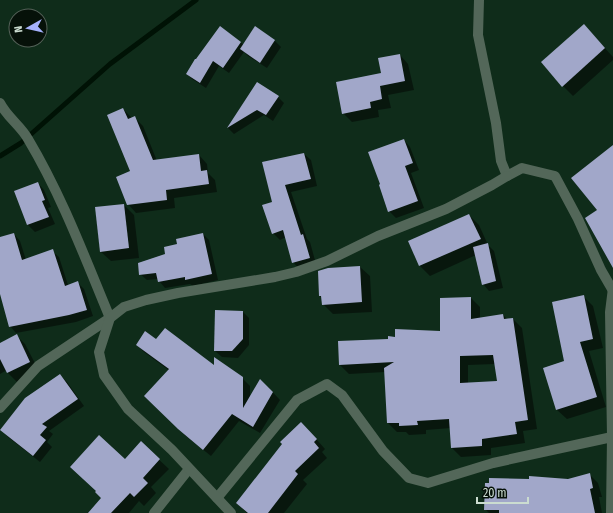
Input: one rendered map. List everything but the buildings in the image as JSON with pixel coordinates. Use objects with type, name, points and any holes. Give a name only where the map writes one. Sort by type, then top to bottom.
[{"type":"street","points":[[479,0],[478,35],[496,122],[501,161],[508,176]]},
{"type":"street","points":[[0,103],[3,109],[28,138],[59,197],[110,318],[99,352],[104,375],[128,408],[172,450],[231,513]]},
{"type":"street","points":[[0,408],[38,366],[124,307],[146,300],[178,293],[275,277],[296,272],[446,208],[522,168],[555,176],[578,219],[601,270],[613,289],[610,312],[612,347],[611,513]]},
{"type":"street","points":[[217,498],[296,400],[327,384],[342,396],[382,451],[409,478],[428,483],[493,463],[612,437]]},
{"type":"street","points":[[154,513],[189,469]]},
{"type":"waterway","points":[[0,156],[21,143],[110,64],[196,0]]}]
